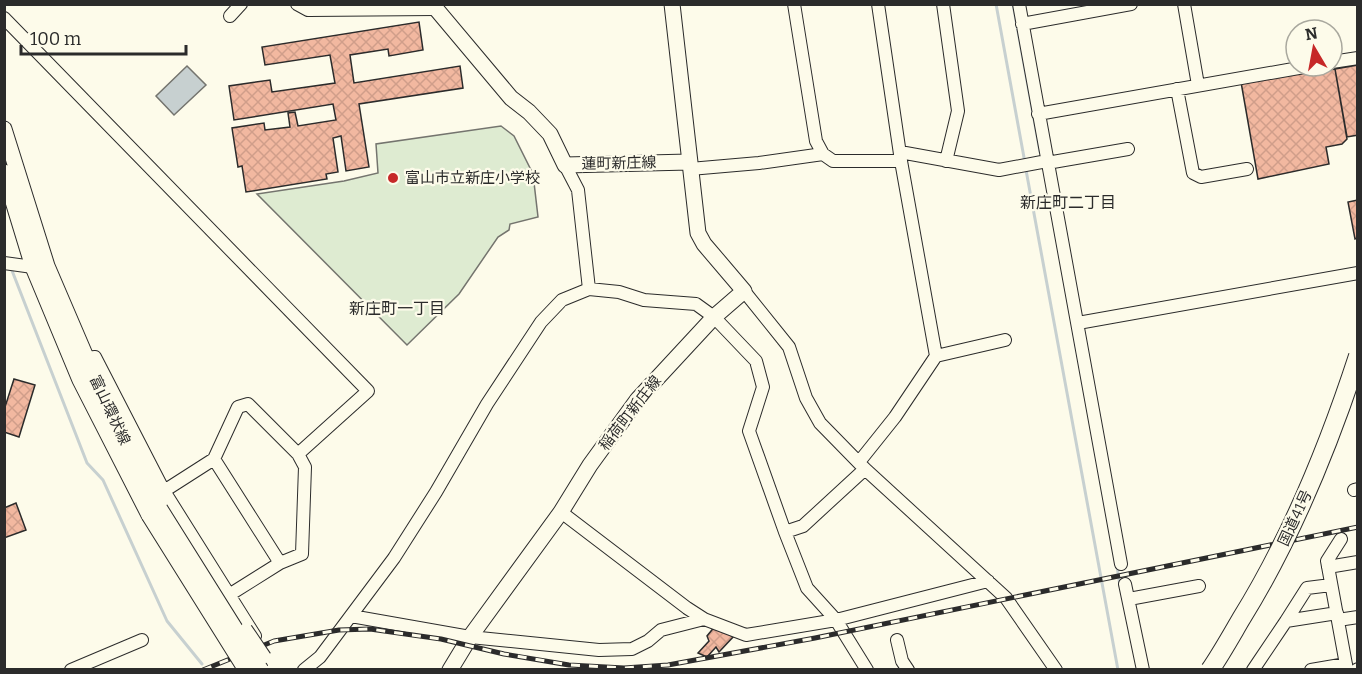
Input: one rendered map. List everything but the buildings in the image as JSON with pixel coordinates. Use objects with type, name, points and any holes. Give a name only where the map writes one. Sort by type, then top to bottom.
[{"type":"highway","name":"国道41号","points":[[1210,669],[1256,596],[1293,524],[1322,458],[1358,356]]},
{"type":"highway","name":"国道41号","points":[[1223,669],[1265,600],[1303,528],[1332,462],[1358,390]]},
{"type":"main road","points":[[672,4],[698,233],[704,244],[744,291]]},
{"type":"main road","name":"蓮町新庄線","points":[[434,7],[511,98],[529,112],[550,134],[565,165],[690,165]]},
{"type":"main road","name":"富山環状線","points":[[4,129],[47,266],[154,512],[263,663]]},
{"type":"main road","name":"富山環状線","points":[[4,172],[33,267],[81,380],[154,512],[246,669]]},
{"type":"main road","name":"稲荷町新庄線","points":[[450,669],[470,637],[561,512],[590,465],[638,399],[714,317],[744,291]]},
{"type":"street","points":[[230,16],[241,4]]},
{"type":"street","points":[[297,4],[309,10],[434,7]]},
{"type":"street","points":[[794,4],[816,141],[823,154],[833,160],[901,156],[999,170],[1128,149]]},
{"type":"street","points":[[785,532],[804,526],[862,466],[936,356],[901,156],[878,4]]},
{"type":"street","points":[[943,4],[958,111],[946,161]]},
{"type":"street","points":[[1019,4],[1121,564]]},
{"type":"street","points":[[1022,24],[1131,4]]},
{"type":"street","points":[[1184,4],[1198,85]]},
{"type":"street","points":[[4,18],[368,391],[298,454]]},
{"type":"street","points":[[1038,114],[1284,70]]},
{"type":"street","points":[[1177,89],[1193,173],[1201,177],[1247,169]]},
{"type":"street","points":[[690,165],[759,163],[823,154]]},
{"type":"street","points":[[565,165],[578,190],[589,290]]},
{"type":"street","points":[[11,264],[33,267]]},
{"type":"street","points":[[1078,323],[1358,273]]},
{"type":"street","points":[[304,669],[320,657],[406,539],[487,404],[541,322],[562,300],[589,290],[619,292],[644,300],[696,304],[714,317],[756,361],[763,387],[748,431],[807,588],[836,620],[867,669]]},
{"type":"street","points":[[744,291],[789,347],[806,398],[820,423],[862,466],[1006,598],[1056,669]]},
{"type":"street","points":[[936,356],[1005,340]]},
{"type":"street","points":[[86,358],[96,357],[164,491],[257,639]]},
{"type":"street","points":[[164,491],[214,459],[238,407],[248,404],[298,454],[305,467],[302,554],[280,563],[229,595]]},
{"type":"street","points":[[214,459],[280,563]]},
{"type":"street","points":[[561,512],[687,608],[704,619],[746,635],[836,620],[988,580]]},
{"type":"street","points":[[1311,669],[1352,668],[1337,617],[1327,561],[1341,539]]},
{"type":"street","points":[[1328,567],[1358,562]]},
{"type":"street","points":[[1125,584],[1143,669]]},
{"type":"street","points":[[1253,669],[1307,588],[1331,585]]},
{"type":"street","points":[[1129,598],[1199,586]]},
{"type":"street","points":[[351,616],[470,637],[599,650],[632,649],[648,641],[661,630],[704,619]]},
{"type":"street","points":[[1286,621],[1358,617]]},
{"type":"street","points":[[246,629],[263,663]]},
{"type":"street","points":[[71,669],[142,640]]},
{"type":"street","points":[[897,640],[902,661],[908,669]]},
{"type":"green space","points":[[501,126],[514,136],[533,174],[538,217],[510,224],[509,230],[498,237],[459,294],[407,345],[257,194],[344,181],[378,173],[376,144]]},
{"type":"shaded area","points":[[187,66],[206,85],[174,115],[156,96]]},
{"type":"waterway","points":[[996,4],[1025,163]]},
{"type":"waterway","points":[[1013,4],[1040,152]]},
{"type":"waterway","points":[[1026,170],[1118,670]]},
{"type":"waterway","points":[[11,268],[87,463],[103,480],[167,621],[202,664]]},
{"type":"waterway","points":[[1117,566],[1120,586]]},
{"type":"railway","points":[[203,670],[274,641],[339,630],[370,629],[441,639],[504,654],[569,665],[624,668],[668,665],[815,638],[1358,527]]},
{"type":"place","name":"富山市立新庄小学校","points":[[393,178]]},
{"type":"district","name":"新庄町二丁目","points":[[1068,202]]},
{"type":"district","name":"新庄町一丁目","points":[[397,308]]}]
